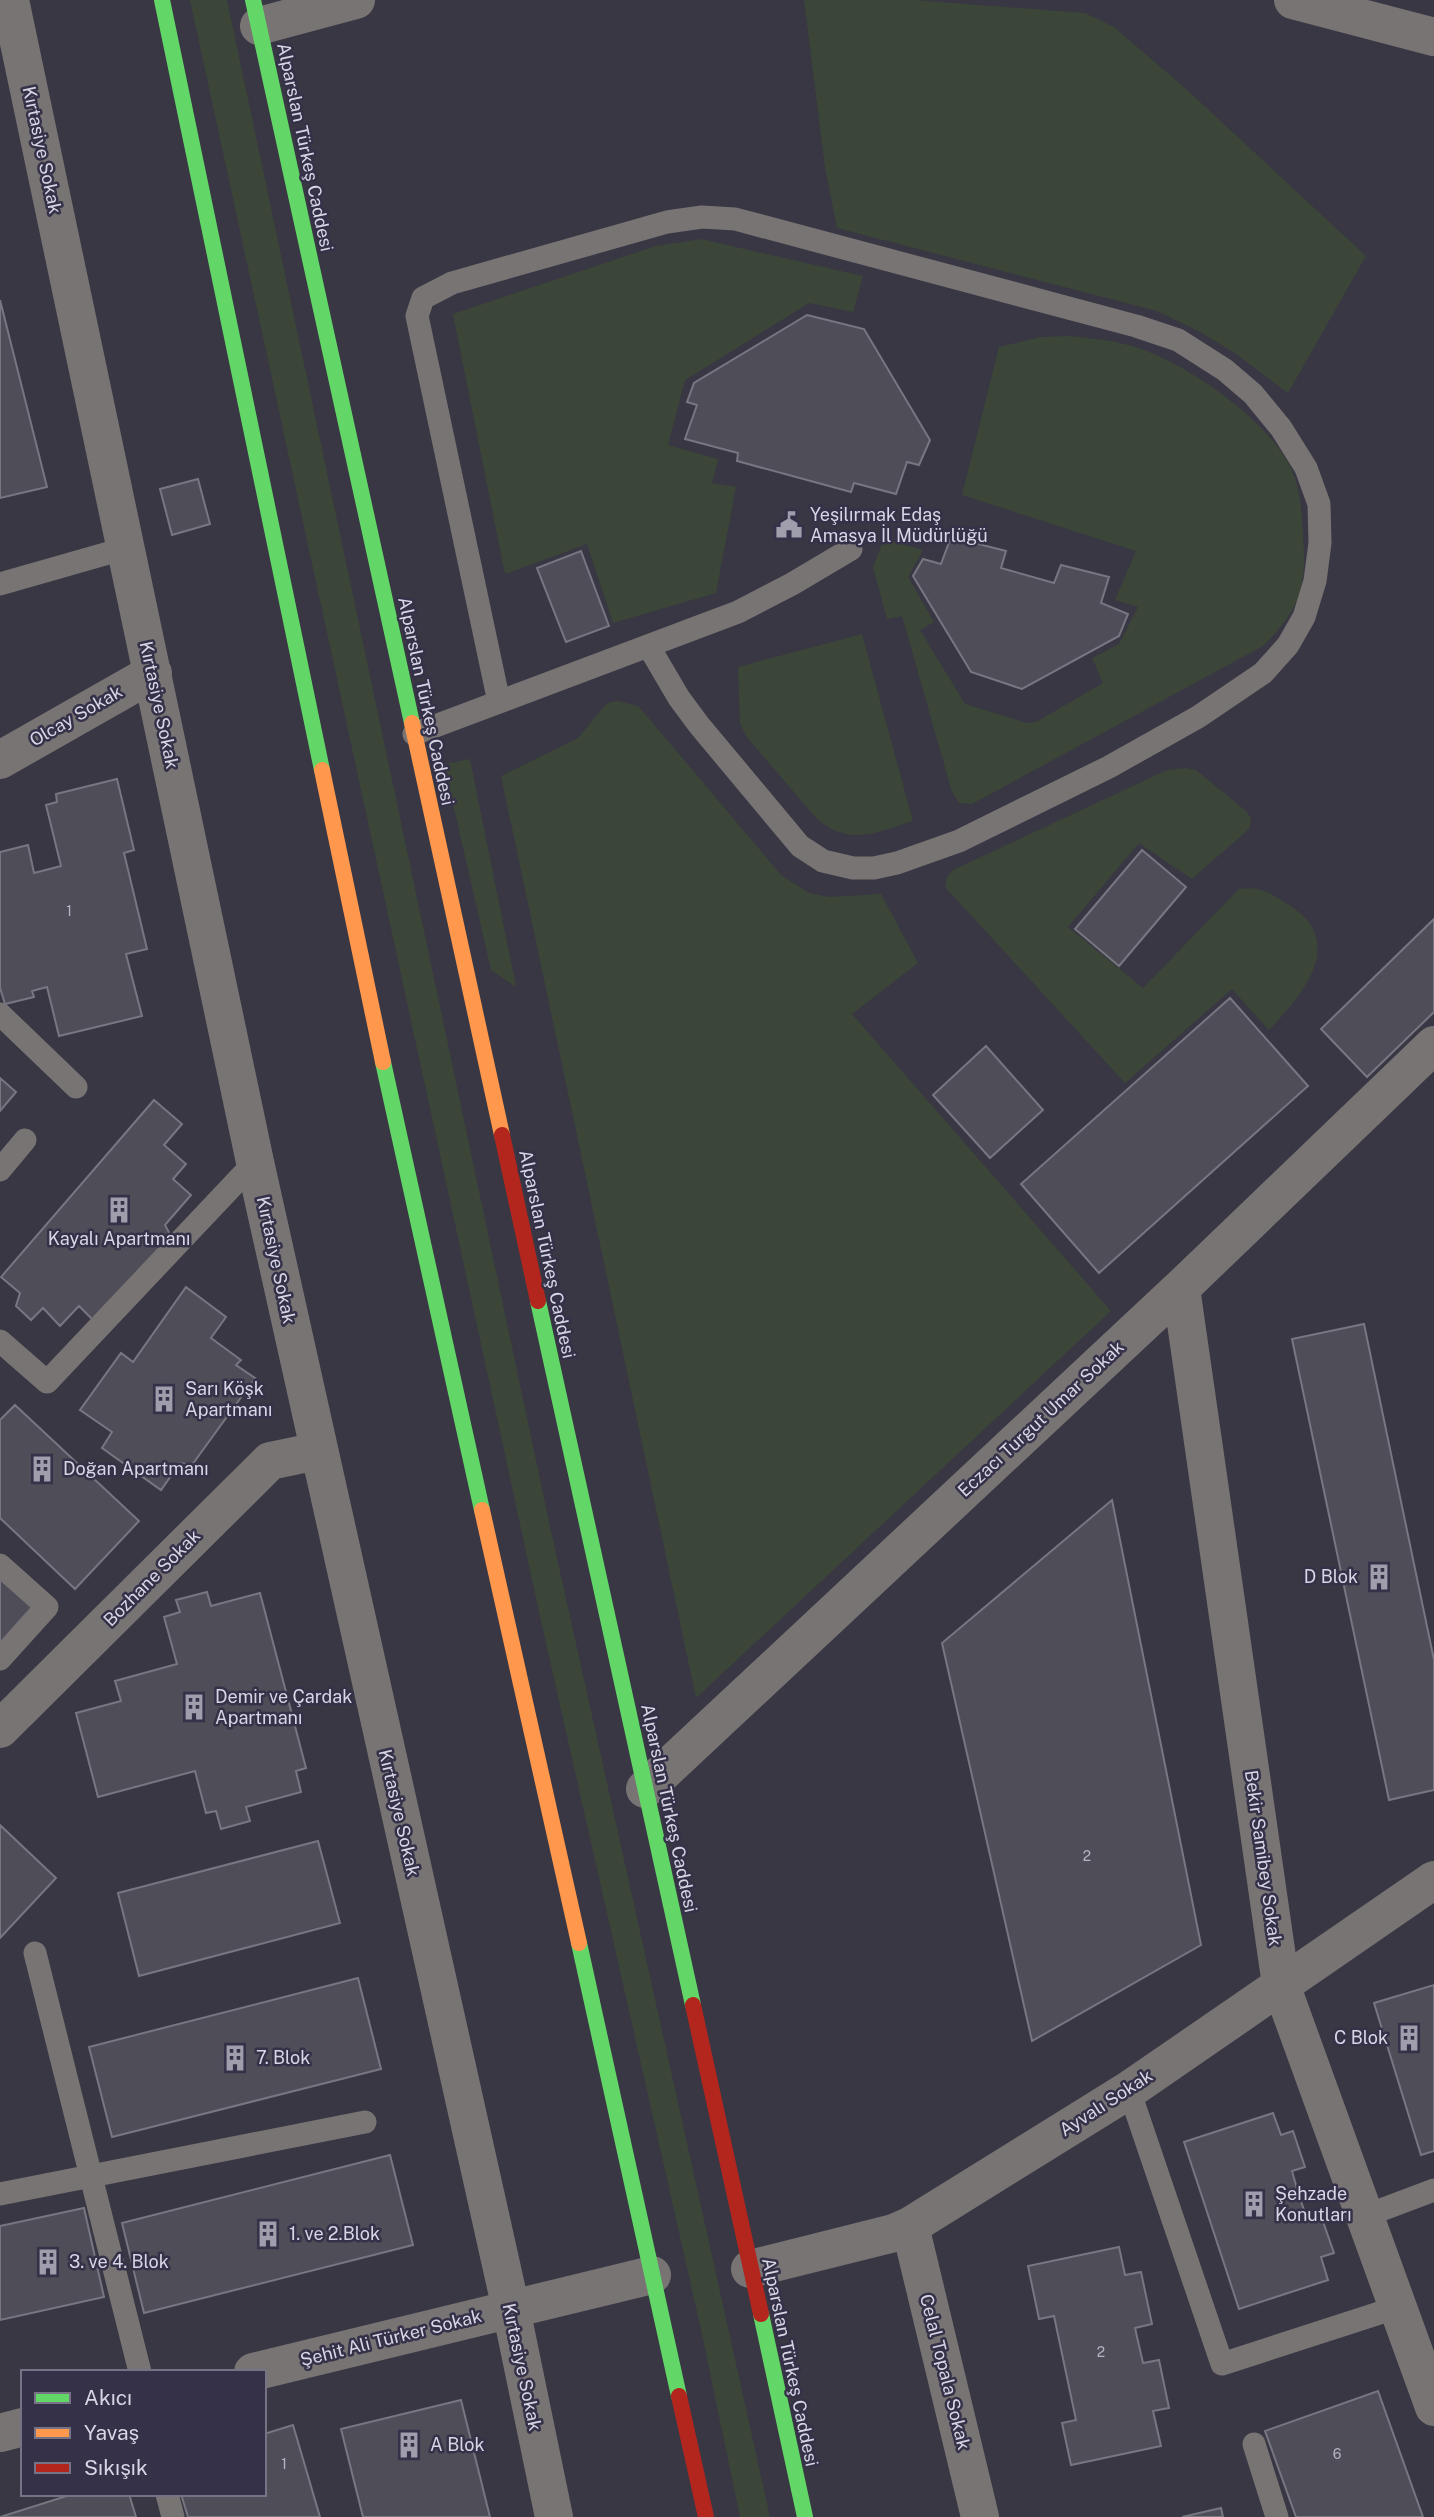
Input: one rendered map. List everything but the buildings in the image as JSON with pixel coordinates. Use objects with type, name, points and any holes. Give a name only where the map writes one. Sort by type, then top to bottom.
[{"type":"highway","points":[[162,0],[386,1077],[706,2517]]},
{"type":"highway","name":"Alparslan Türkeş Caddesi","points":[[256,13],[805,2517]]},
{"type":"street","name":"Kırtasiye Sokak","points":[[10,0],[255,1162],[511,2309],[554,2517]]},
{"type":"street","points":[[256,13],[356,0]]},
{"type":"street","points":[[1293,0],[1434,37]]},
{"type":"street","name":"Olcay Sokak","points":[[0,760],[153,673]]},
{"type":"street","name":"Eczacı Turgut Umar Sokak","points":[[645,1789],[1181,1288],[1434,1045]]},
{"type":"street","name":"Bekir Samibey Sokak","points":[[1181,1288],[1281,1985],[1434,2407]]},
{"type":"street","name":"Bozhane Sokak","points":[[0,1729],[270,1461],[318,1451]]},
{"type":"street","name":"Ayvalı Sokak","points":[[750,2269],[910,2227],[1129,2090],[1434,1880]]},
{"type":"street","name":"Celal Topala Sokak","points":[[910,2227],[980,2517]]},
{"type":"street","name":"Şehit Ali Türker Sokak","points":[[261,2370],[652,2275]]},
{"type":"street","points":[[0,2433],[21,2428]]},
{"type":"lane","points":[[499,702],[417,316],[423,298],[452,283],[667,222],[702,217],[735,219],[1136,326],[1178,340],[1225,370],[1253,394],[1281,428],[1307,468],[1319,504],[1320,543],[1315,581],[1304,617],[1289,645],[1263,673],[1198,717],[1034,806],[959,841],[874,868],[853,868],[823,861],[800,846],[699,725],[679,698],[649,647]]},
{"type":"lane","points":[[0,584],[126,548]]},
{"type":"lane","points":[[414,734],[738,612],[851,549]]},
{"type":"lane","points":[[0,1014],[76,1087]]},
{"type":"lane","points":[[0,1170],[25,1140]]},
{"type":"lane","points":[[0,1342],[47,1382],[255,1162]]},
{"type":"lane","points":[[0,1565],[47,1607],[0,1659]]},
{"type":"lane","points":[[35,1953],[138,2370]]},
{"type":"lane","points":[[1129,2090],[1222,2364],[1398,2307]]},
{"type":"lane","points":[[0,2194],[365,2122]]},
{"type":"lane","points":[[1365,2216],[1434,2190]]},
{"type":"lane","points":[[1254,2444],[1278,2517]]},
{"type":"lane","points":[[168,2496],[173,2517]]},
{"type":"green space","points":[[190,0],[227,0],[549,1522],[770,2517],[740,2517],[700,2325],[541,1621]]},
{"type":"green space","points":[[804,0],[914,0],[1085,13],[1114,27],[1185,88],[1366,256],[1288,393],[1235,353],[1157,311],[837,228],[825,168]]},
{"type":"green space","points":[[701,239],[863,276],[853,312],[809,303],[685,380],[668,445],[718,459],[712,483],[736,487],[716,593],[613,623],[587,544],[505,574],[453,314],[656,246]]},
{"type":"green space","points":[[1068,336],[1132,346],[1177,365],[1226,397],[1269,437],[1285,457],[1299,492],[1304,554],[1302,584],[1293,609],[1263,646],[972,804],[959,803],[952,792],[902,616],[887,619],[873,567],[884,539],[923,550],[908,577],[934,622],[920,630],[965,704],[1027,723],[1036,722],[1103,683],[1092,658],[1119,644],[1138,607],[1115,600],[1136,551],[962,495],[999,347],[1041,337]]},
{"type":"green space","points":[[862,634],[913,821],[875,833],[853,835],[829,828],[817,819],[746,736],[740,723],[738,667]]},
{"type":"green space","points":[[618,701],[638,706],[781,875],[809,893],[829,897],[881,894],[918,963],[852,1014],[1111,1311],[696,1698],[501,776],[578,738],[607,703]]},
{"type":"green space","points":[[470,759],[516,987],[491,970],[444,764]]},
{"type":"green space","points":[[1167,770],[1196,770],[1246,811],[1251,818],[1249,829],[1192,879],[1139,843],[1068,927],[1143,988],[1239,889],[1254,889],[1266,891],[1289,905],[1306,920],[1316,935],[1318,951],[1306,984],[1269,1030],[1232,989],[1125,1083],[945,887],[947,877],[953,870]]},
{"type":"traffic: fast","points":[[162,0],[322,770]]},
{"type":"traffic: fast","points":[[253,0],[412,723]]},
{"type":"traffic: fast","points":[[383,1062],[482,1510]]},
{"type":"traffic: fast","points":[[538,1301],[693,2005]]},
{"type":"traffic: fast","points":[[579,1943],[679,2396]]},
{"type":"traffic: fast","points":[[761,2314],[805,2517]]},
{"type":"traffic: slow","points":[[412,723],[502,1135]]},
{"type":"traffic: slow","points":[[322,770],[383,1062]]},
{"type":"traffic: slow","points":[[482,1510],[579,1943]]},
{"type":"traffic: jam","points":[[502,1135],[538,1301]]},
{"type":"traffic: jam","points":[[693,2005],[761,2314]]},
{"type":"traffic: jam","points":[[679,2396],[706,2517]]},
{"type":"place","name":"Yeşilırmak Edaş Amasya İl Müdürlüğü","points":[[789,525]]},
{"type":"place","name":"Kayalı Apartmanı","points":[[119,1210]]},
{"type":"place","name":"Sarı Köşk Apartmanı","points":[[164,1399]]},
{"type":"place","name":"Doğan Apartmanı","points":[[42,1469]]},
{"type":"place","name":"D Blok","points":[[1379,1577]]},
{"type":"place","name":"Demir ve Çardak Apartmanı","points":[[194,1707]]},
{"type":"place","name":"C Blok","points":[[1409,2038]]},
{"type":"place","name":"7. Blok","points":[[235,2058]]},
{"type":"place","name":"Şehzade Konutları","points":[[1254,2204]]},
{"type":"place","name":"1. ve 2.Blok","points":[[268,2234]]},
{"type":"place","name":"3. ve 4. Blok","points":[[48,2262]]},
{"type":"place","name":"A Blok","points":[[409,2445]]}]
